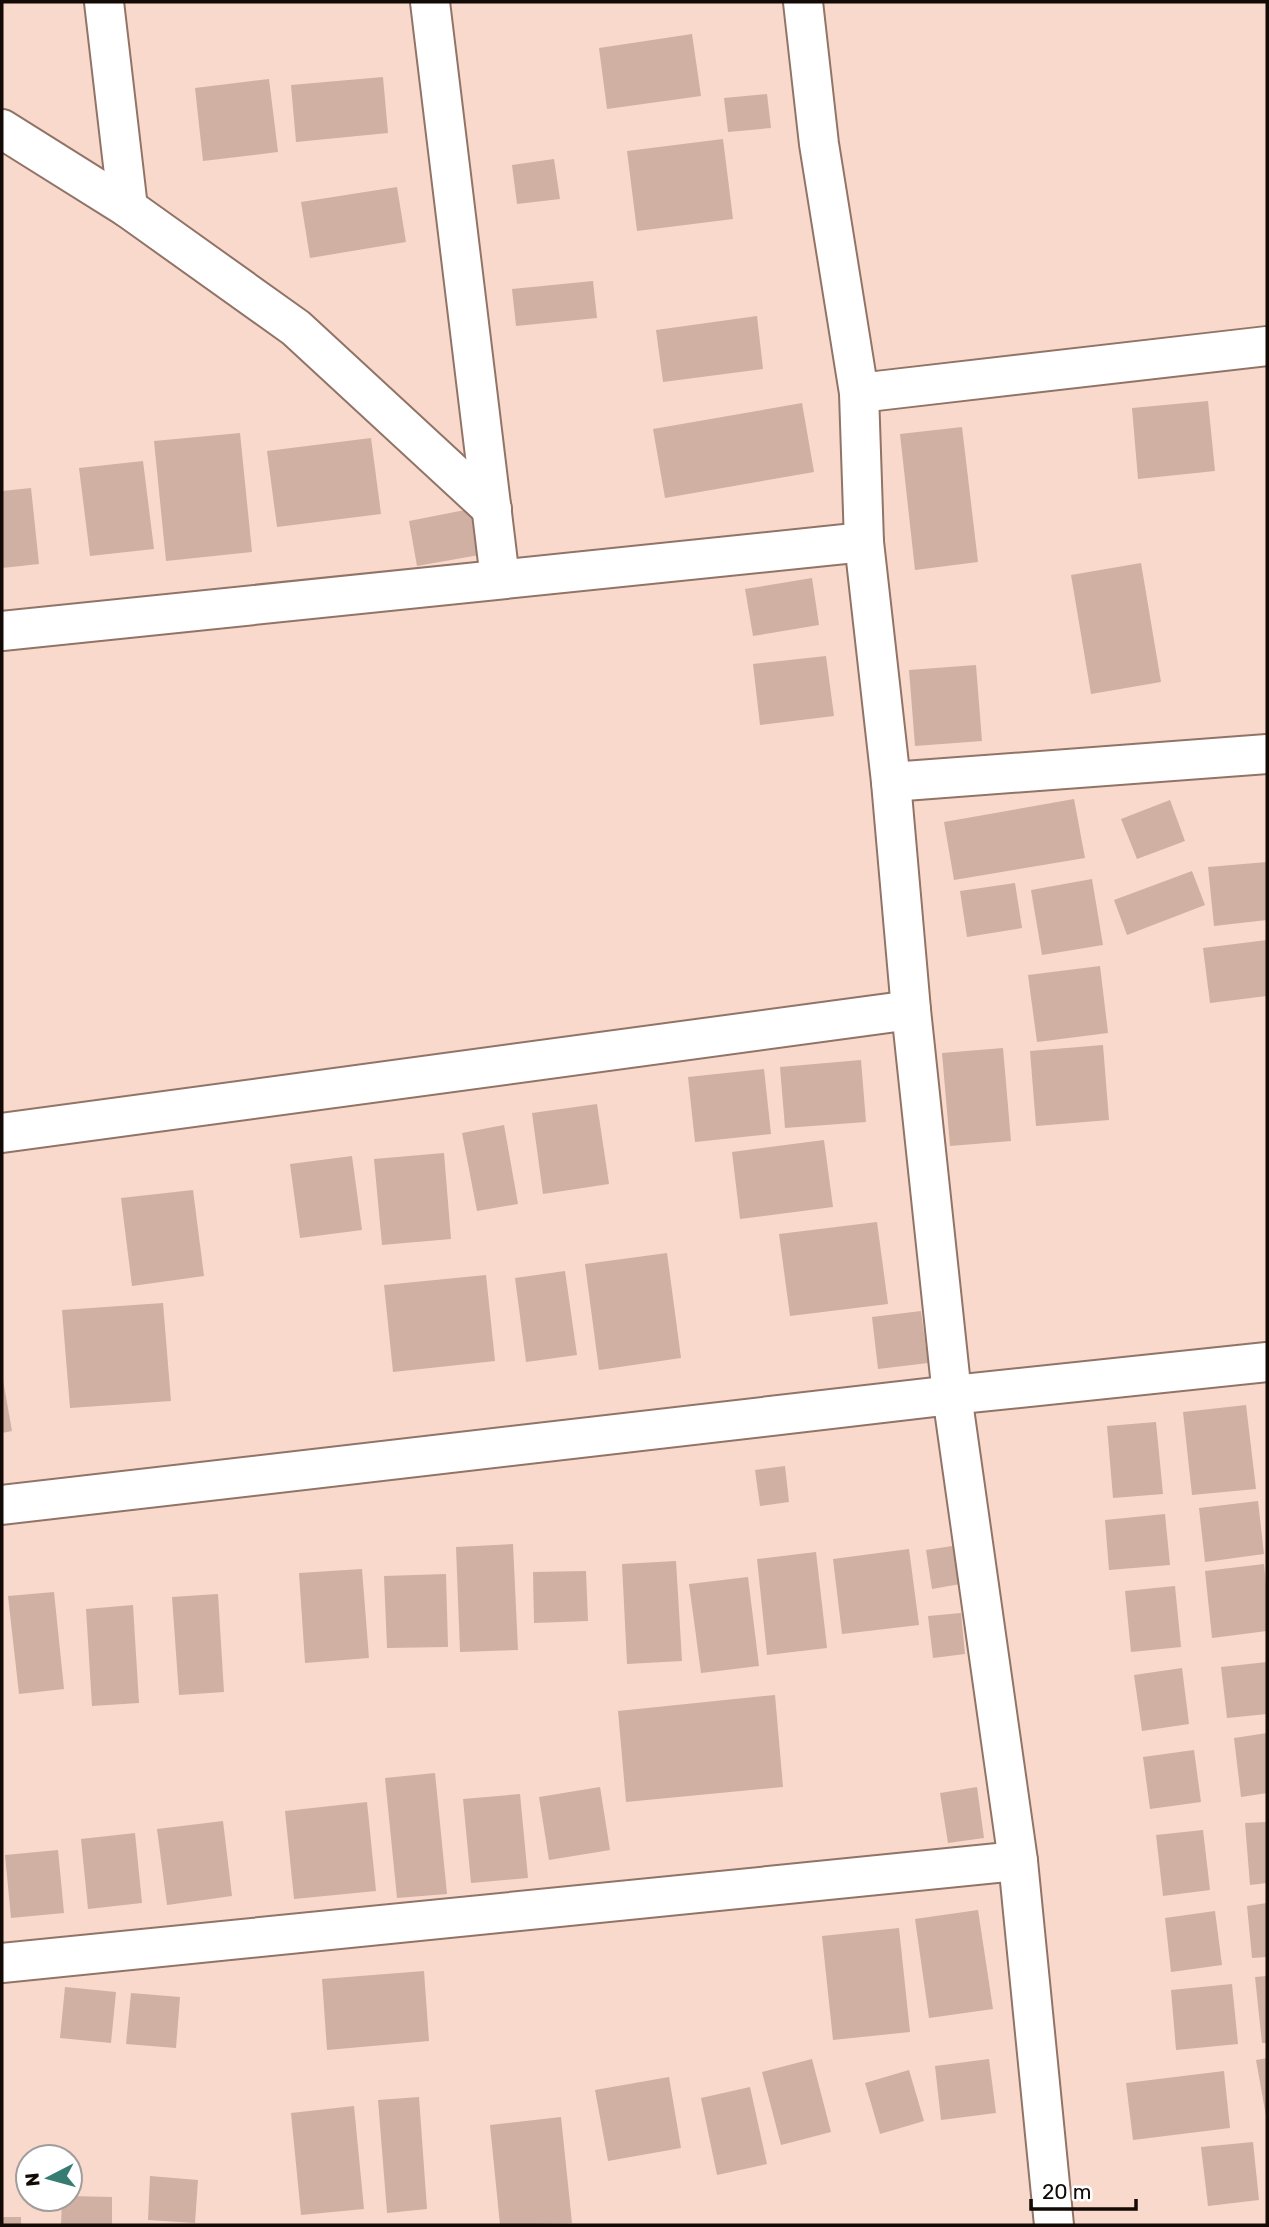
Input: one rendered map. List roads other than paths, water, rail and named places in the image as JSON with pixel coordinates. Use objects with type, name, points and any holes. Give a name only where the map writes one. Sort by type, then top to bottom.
[{"type":"street","points":[[104,2],[128,208]]},
{"type":"street","points":[[430,2],[500,579]]},
{"type":"street","points":[[803,2],[819,144],[859,393],[864,542],[891,782],[911,1010],[952,1395],[1018,1860],[1054,2225]]},
{"type":"street","points":[[2,129],[128,208],[296,328],[492,509]]},
{"type":"street","points":[[859,393],[1267,346]]},
{"type":"street","points":[[2,631],[864,542]]},
{"type":"street","points":[[891,782],[1267,754]]},
{"type":"street","points":[[2,1133],[911,1010]]},
{"type":"street","points":[[2,1506],[952,1395],[1267,1362]]},
{"type":"street","points":[[2,1963],[1018,1860]]}]
